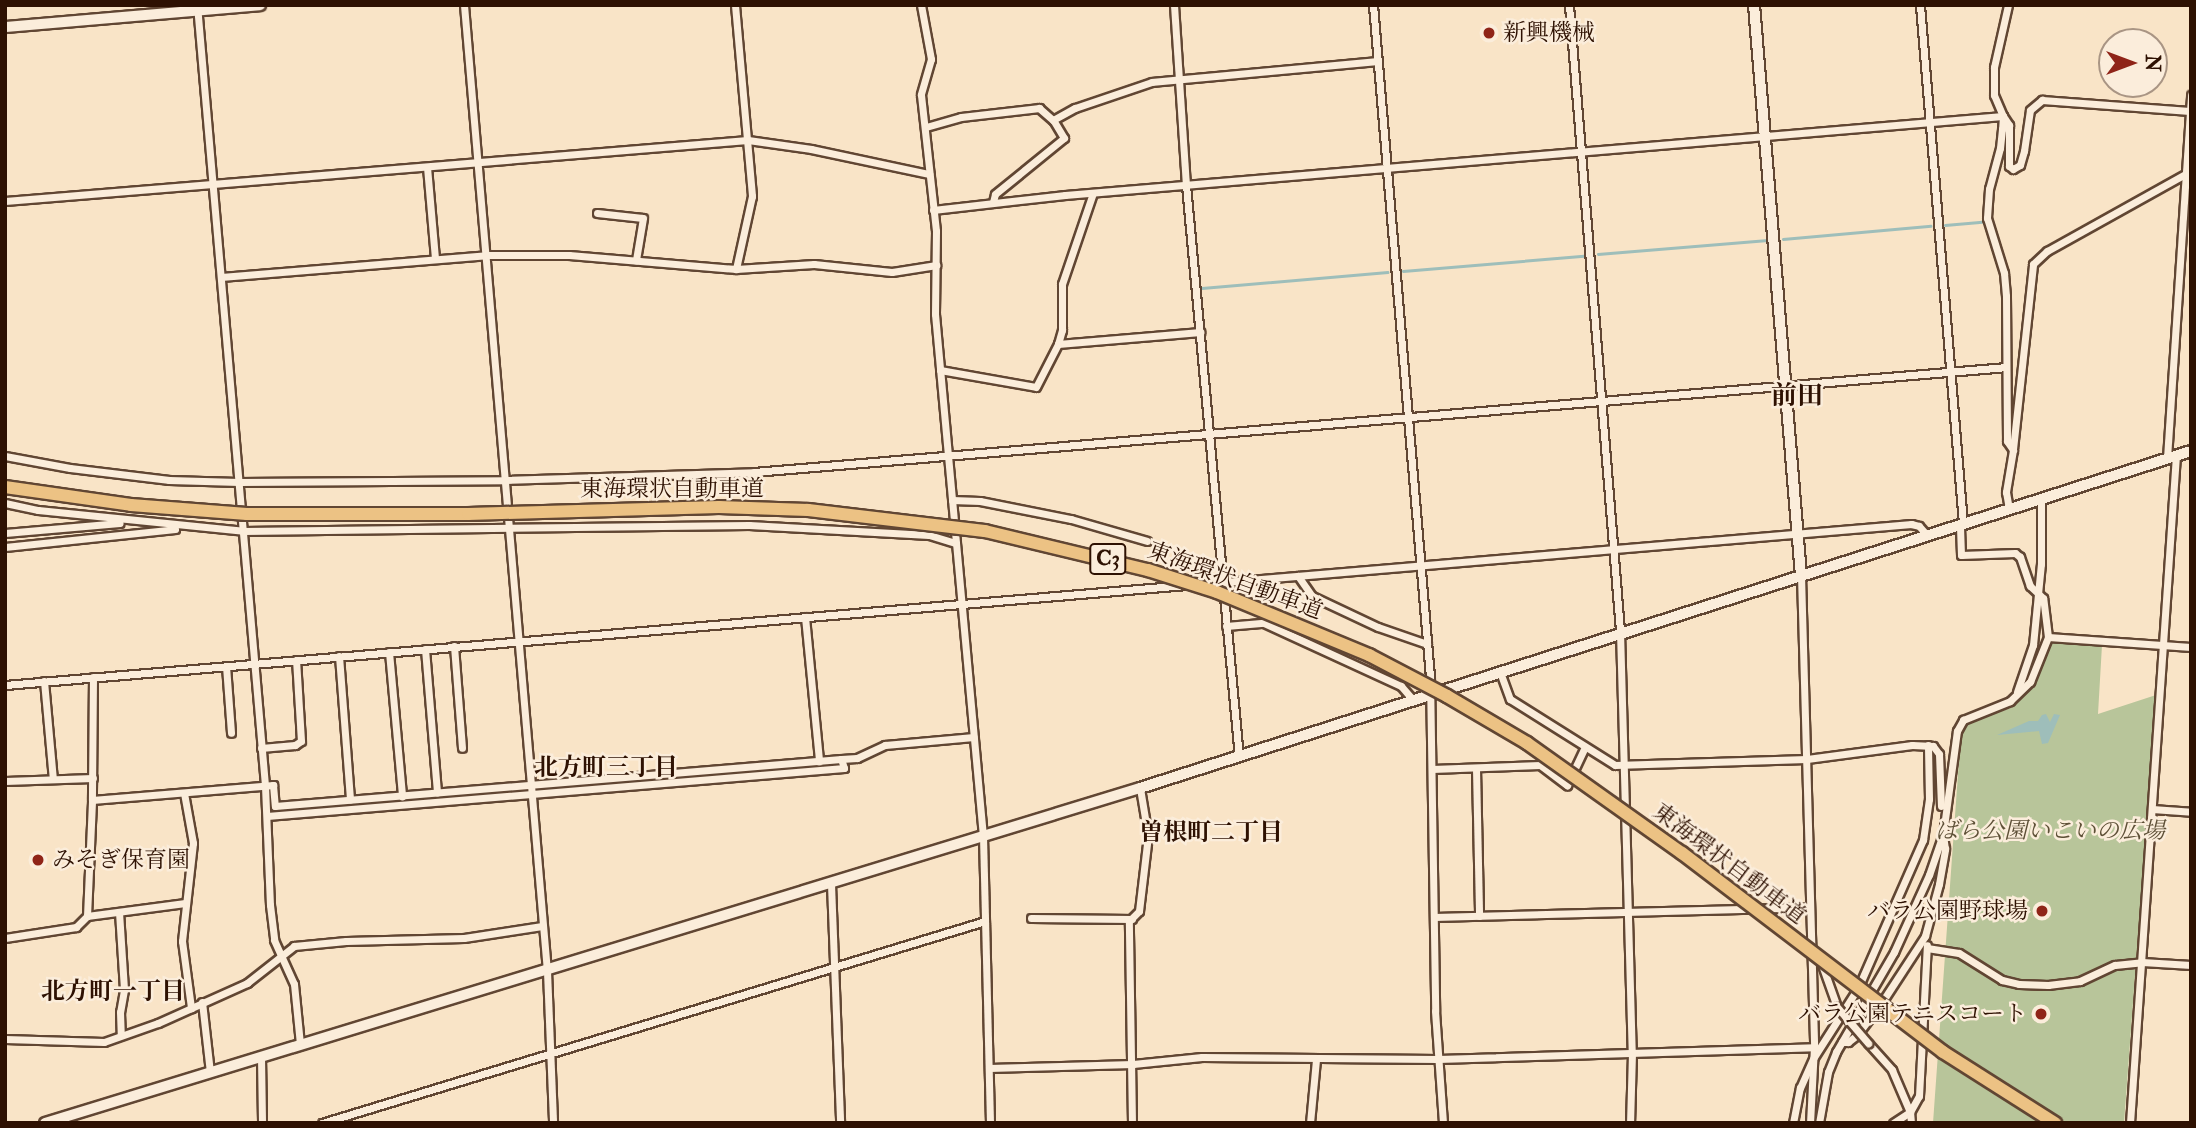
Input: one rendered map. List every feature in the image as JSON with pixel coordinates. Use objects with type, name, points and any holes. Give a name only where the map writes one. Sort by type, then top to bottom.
[{"type":"highway","name":"東海環状自動車道","points":[[5,487],[131,505],[247,514],[468,514],[719,508],[807,510],[985,531],[1148,570],[1217,593],[1369,655],[1447,696],[1527,743],[1652,831],[1943,1052],[2055,1123]]},
{"type":"street","points":[[5,27],[197,8],[260,5]]},
{"type":"street","points":[[464,5],[547,971],[553,1123]]},
{"type":"street","points":[[735,5],[752,196],[737,269]]},
{"type":"street","points":[[920,5],[931,59],[921,95],[933,210],[935,314],[983,836],[990,1123]]},
{"type":"street","points":[[1174,5],[1186,186],[1239,757]]},
{"type":"street","points":[[1373,5],[1427,644],[1438,1059],[1443,1123]]},
{"type":"street","points":[[1569,5],[1620,631],[1632,1053],[1630,1123]]},
{"type":"street","points":[[1754,5],[1800,532],[1814,1047],[1810,1123]]},
{"type":"street","points":[[1819,1123],[1828,1072],[1842,1042],[1894,953],[1929,875],[1942,834],[1957,731],[1971,715],[2010,702],[2030,682],[2048,637],[2043,598],[2030,586],[2020,557],[2015,553],[1961,555],[1962,524],[1920,5]]},
{"type":"street","points":[[2008,5],[1994,67],[1996,104],[2009,125],[2009,166],[2013,169],[2020,165],[2030,110],[2042,100],[2190,111]]},
{"type":"street","points":[[197,8],[265,786],[270,905],[274,940],[283,953],[294,984],[300,1044]]},
{"type":"street","points":[[1053,120],[1075,108],[1152,82],[1377,61]]},
{"type":"street","points":[[2130,1123],[2163,645],[2191,95]]},
{"type":"street","points":[[926,127],[961,117],[1039,108],[1053,120],[1064,138],[995,194],[993,202]]},
{"type":"street","points":[[933,210],[1093,193],[2003,116]]},
{"type":"street","points":[[2003,116],[2000,148],[1989,189],[1987,218],[2004,273],[2007,441],[2013,450]]},
{"type":"street","points":[[5,201],[748,140],[811,149],[929,174]]},
{"type":"street","points":[[427,167],[435,259]]},
{"type":"street","points":[[2009,509],[2006,492],[2033,264],[2047,251],[2188,172]]},
{"type":"street","points":[[940,370],[1036,387],[1058,344],[1062,330],[1062,284],[1077,247],[1093,193]]},
{"type":"street","points":[[597,213],[643,218],[636,260]]},
{"type":"street","points":[[221,277],[486,255],[569,255],[737,269],[814,264],[892,272],[936,265]]},
{"type":"street","points":[[1058,344],[1200,332]]},
{"type":"street","points":[[5,456],[70,468],[169,480],[239,482],[506,480],[754,472],[2006,367]]},
{"type":"street","points":[[44,1123],[1239,757],[1620,631],[2041,500],[2191,450]]},
{"type":"street","points":[[952,500],[980,501],[1070,519],[1147,541]]},
{"type":"street","points":[[2016,695],[2033,645],[2042,539],[2041,500]]},
{"type":"street","points":[[5,503],[135,521],[243,531],[749,525],[929,535],[956,543]]},
{"type":"street","points":[[5,533],[135,521]]},
{"type":"street","points":[[5,685],[1800,532],[1911,524],[1919,526],[1926,534]]},
{"type":"street","points":[[5,547],[193,527]]},
{"type":"street","points":[[1298,576],[1312,596],[1378,627],[1427,644]]},
{"type":"street","points":[[805,617],[820,761]]},
{"type":"street","points":[[1226,626],[1264,623],[1401,686],[1413,700]]},
{"type":"street","points":[[2048,637],[2191,647]]},
{"type":"street","points":[[454,646],[463,748]]},
{"type":"street","points":[[425,649],[437,793]]},
{"type":"street","points":[[389,652],[402,796]]},
{"type":"street","points":[[339,656],[350,800]]},
{"type":"street","points":[[261,748],[295,745],[301,741],[296,660]]},
{"type":"street","points":[[226,666],[231,733]]},
{"type":"street","points":[[1500,671],[1510,699],[1615,765],[1807,760],[1912,745],[1933,746],[1939,754],[1944,820]]},
{"type":"street","points":[[87,916],[93,778],[93,677]]},
{"type":"street","points":[[44,681],[53,779]]},
{"type":"street","points":[[92,800],[273,785],[275,806],[857,758],[885,746],[974,737]]},
{"type":"street","points":[[1793,1123],[1800,1088],[1814,1057],[1858,988],[1923,840],[1929,799],[1928,746]]},
{"type":"street","points":[[1432,769],[1541,765],[1567,785],[1585,747]]},
{"type":"street","points":[[267,816],[844,768],[841,759]]},
{"type":"street","points":[[1476,768],[1479,916]]},
{"type":"street","points":[[5,781],[93,778]]},
{"type":"street","points":[[1132,1123],[1129,951],[1132,919],[1139,911],[1148,836],[1140,788]]},
{"type":"street","points":[[184,793],[193,855],[185,903],[183,965],[191,1007]]},
{"type":"street","points":[[2152,809],[2191,812]]},
{"type":"street","points":[[1893,1123],[1910,1112],[1919,1096],[1926,936],[1945,849],[1942,834]]},
{"type":"street","points":[[831,884],[840,1123]]},
{"type":"street","points":[[5,937],[76,927],[87,916],[185,903]]},
{"type":"street","points":[[1434,917],[1811,907]]},
{"type":"street","points":[[119,912],[124,990],[120,1012],[121,1035]]},
{"type":"street","points":[[1031,918],[1132,919]]},
{"type":"street","points":[[322,1123],[985,921]]},
{"type":"street","points":[[5,1039],[104,1042],[247,983],[294,946],[318,942],[464,938],[542,926]]},
{"type":"street","points":[[1811,932],[1837,1007],[1892,1070],[1910,1112],[1911,1123]]},
{"type":"street","points":[[1842,1042],[1848,1042],[1857,1035],[1926,936]]},
{"type":"street","points":[[1927,948],[1959,953],[2001,980],[2019,984],[2048,985],[2080,981],[2115,965],[2142,961],[2191,965]]},
{"type":"street","points":[[202,1002],[211,1072]]},
{"type":"street","points":[[989,1068],[1133,1064],[1202,1057],[1438,1059],[1814,1047]]},
{"type":"street","points":[[261,1057],[262,1123]]},
{"type":"street","points":[[1310,1123],[1316,1059]]},
{"type":"green space","name":"ばら公園いこいの広場","points":[[2050,640],[2102,645],[2098,714],[2156,695],[2124,1123],[1933,1123],[1961,732],[1969,722],[2011,708],[2021,699],[2038,674]]},
{"type":"water","points":[[2046,714],[2050,722],[2054,714],[2060,715],[2048,743],[2042,744],[2039,731],[1997,735],[2029,721],[2038,721]]},
{"type":"waterway","points":[[1945,225],[1982,222]]},
{"type":"waterway","points":[[1783,239],[1930,226]]},
{"type":"waterway","points":[[1598,254],[1767,240]]},
{"type":"waterway","points":[[1403,271],[1583,256]]},
{"type":"waterway","points":[[1202,288],[1387,272]]},
{"type":"place","name":"新興機械","points":[[1489,33]]},
{"type":"place","name":"みそぎ保育園","points":[[38,860]]},
{"type":"place","name":"バラ公園野球場","points":[[2042,911]]},
{"type":"place","name":"バラ公園テニスコート","points":[[2041,1014]]},
{"type":"district","name":"前田","points":[[1797,397]]},
{"type":"district","name":"北方町三丁目","points":[[606,768]]},
{"type":"district","name":"曽根町二丁目","points":[[1211,833]]},
{"type":"district","name":"北方町一丁目","points":[[113,992]]}]
